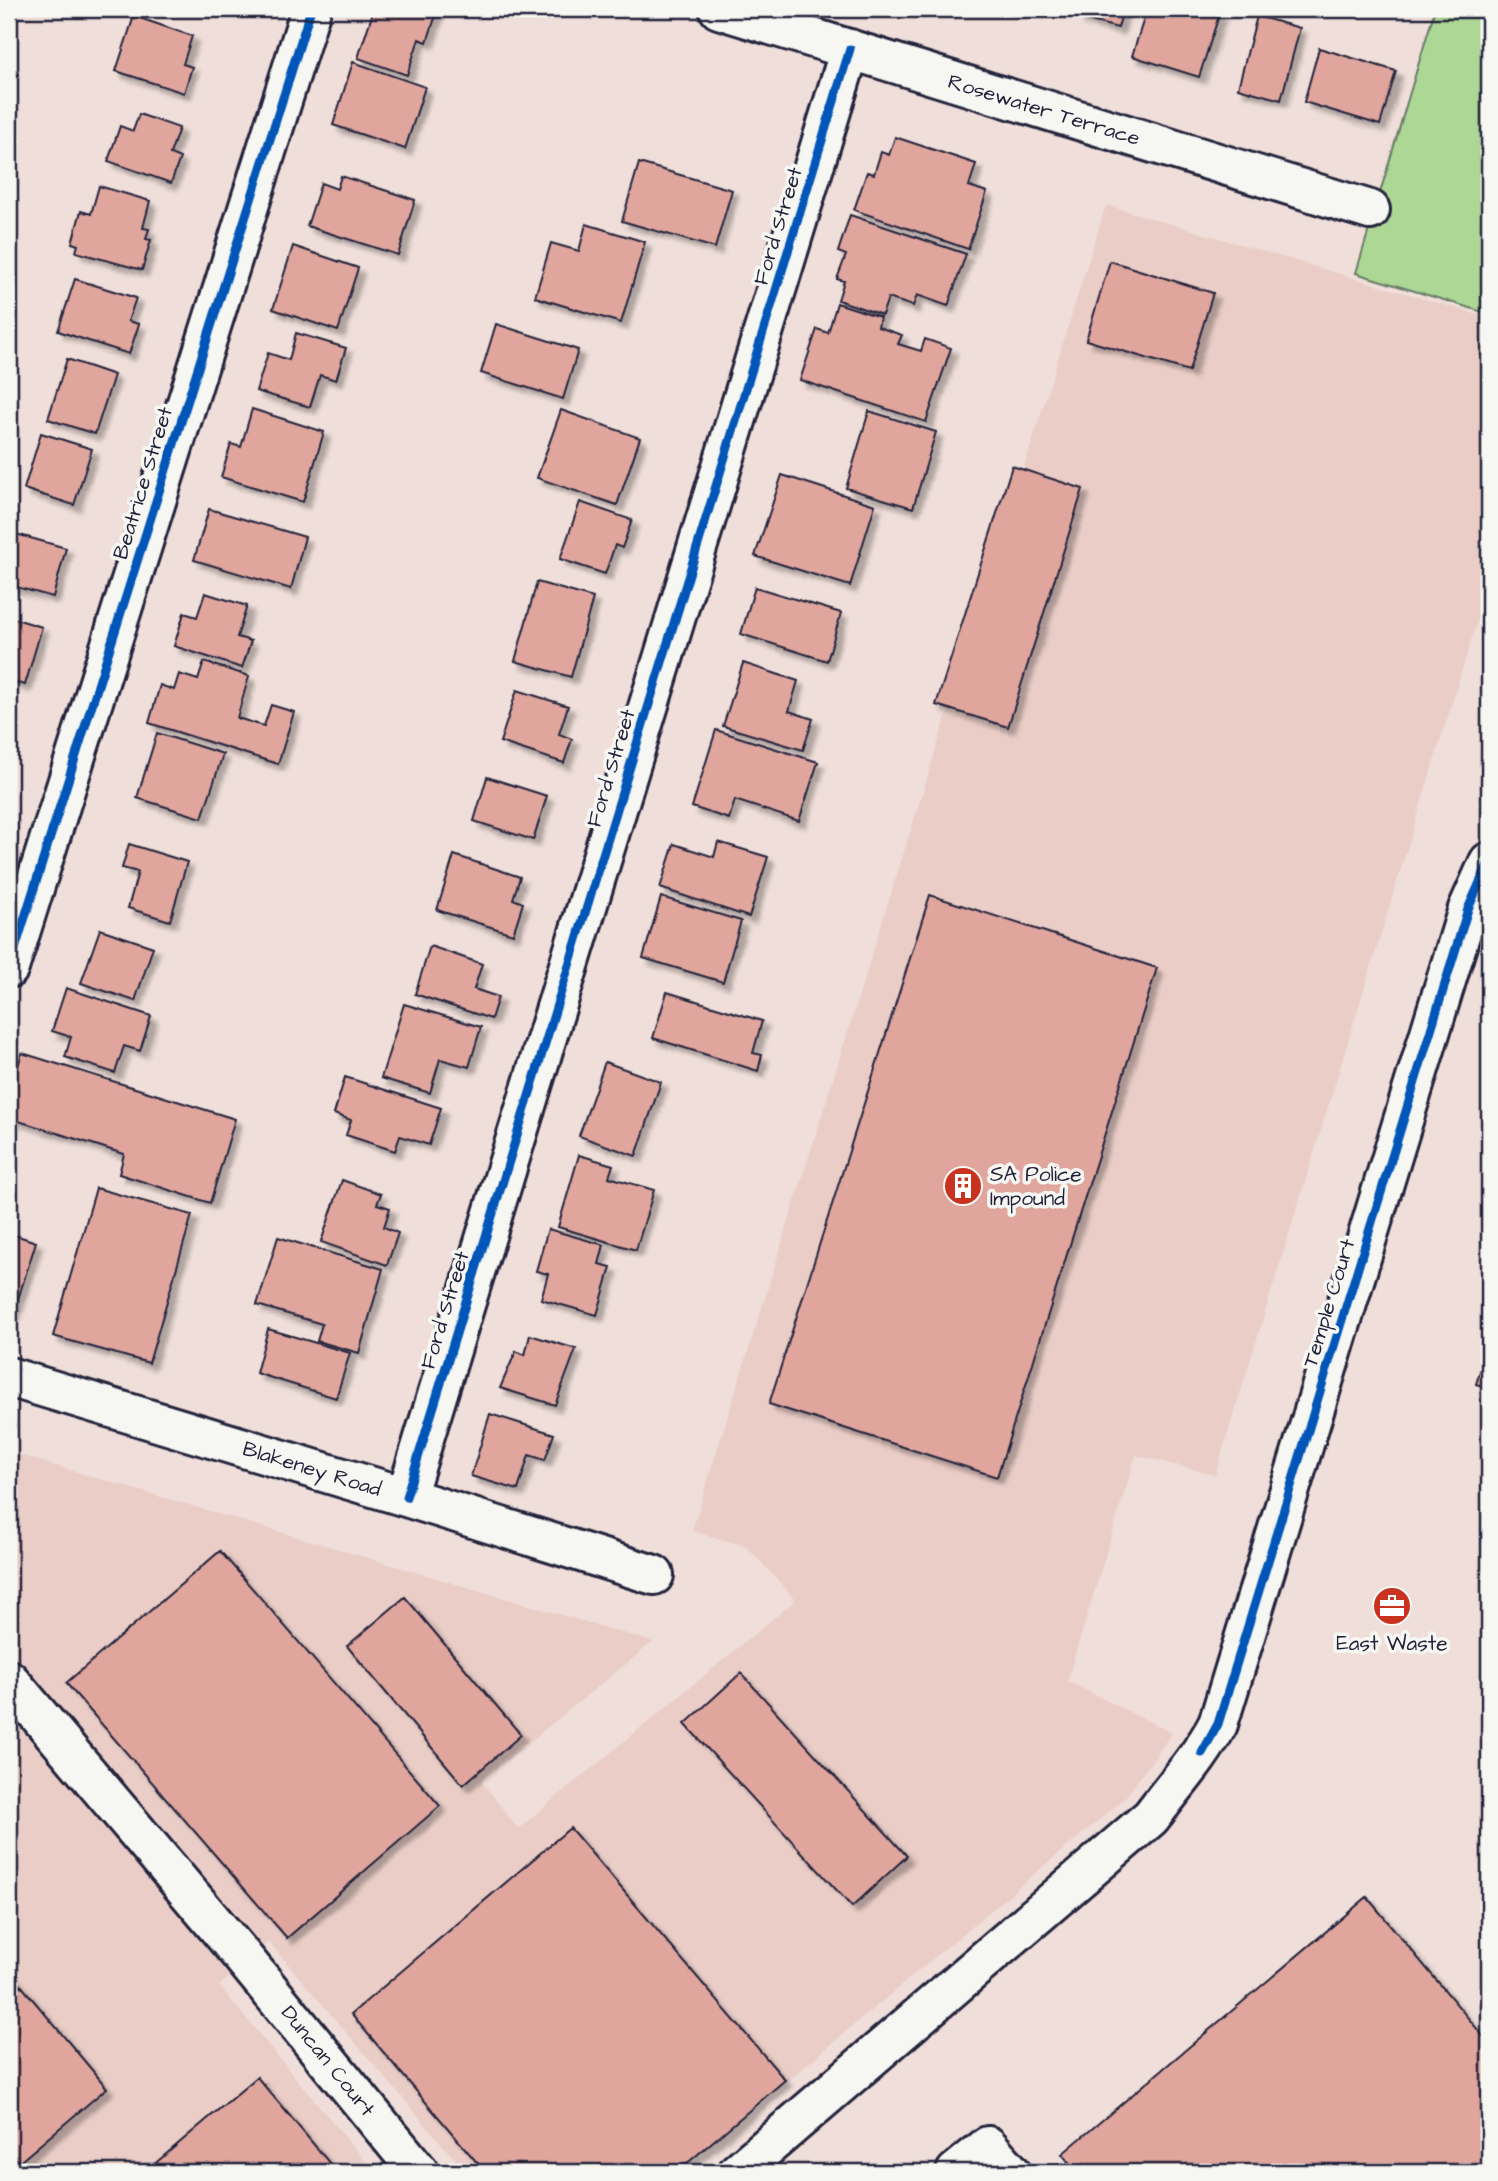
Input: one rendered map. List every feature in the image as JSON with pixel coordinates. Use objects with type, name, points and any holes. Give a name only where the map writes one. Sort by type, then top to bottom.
[{"type":"street","name":"Beatrice Street","points":[[9,968],[311,9]]},
{"type":"street","name":"Rosewater Terrace","points":[[719,9],[1370,210]]},
{"type":"street","name":"Ford Street","points":[[406,1497],[850,49]]},
{"type":"street","name":"Temple Court","points":[[738,2172],[1151,1817],[1202,1753],[1219,1724],[1468,909],[1489,862]]},
{"type":"street","name":"Blakeney Road","points":[[9,1377],[654,1575]]},
{"type":"street","name":"Duncan Court","points":[[9,1680],[236,1949],[419,2172]]},
{"type":"street","points":[[956,2172],[988,2146],[1011,2172]]},
{"type":"shaded area","points":[[1106,205],[1489,318],[1489,582],[1215,1475],[1136,1455],[1067,1681],[1172,1733],[1125,1798],[678,2172],[466,2172],[269,1942],[219,1986],[374,2172],[9,2172],[9,1452],[653,1642],[481,1781],[518,1829],[796,1600],[746,1546],[692,1531]]},
{"type":"green space","points":[[1435,9],[1489,9],[1489,314],[1356,273]]},
{"type":"building","points":[[374,9],[438,9],[427,42],[419,39],[407,75],[358,58]]},
{"type":"building","points":[[1081,9],[1123,9],[1118,28],[1079,18]]},
{"type":"building","points":[[1147,9],[1221,9],[1199,77],[1132,56]]},
{"type":"building","points":[[134,16],[192,36],[183,64],[192,67],[184,93],[116,71]]},
{"type":"building","points":[[1257,16],[1300,28],[1281,100],[1238,88]]},
{"type":"building","points":[[1319,48],[1396,71],[1380,125],[1304,102]]},
{"type":"building","points":[[353,62],[425,87],[405,149],[333,125]]},
{"type":"building","points":[[139,114],[179,128],[170,154],[180,158],[171,183],[108,161],[120,126],[133,131]]},
{"type":"building","points":[[895,137],[976,164],[969,186],[987,192],[968,249],[854,210],[867,172],[874,174],[881,152],[889,155]]},
{"type":"building","points":[[639,163],[732,190],[715,248],[622,221]]},
{"type":"building","points":[[341,176],[415,200],[398,255],[307,226],[321,183],[337,189]]},
{"type":"building","points":[[99,186],[150,201],[143,228],[149,229],[146,239],[151,240],[142,270],[76,252],[78,245],[72,243],[81,211],[91,214]]},
{"type":"building","points":[[850,215],[966,254],[948,306],[917,295],[913,306],[888,298],[882,315],[838,300],[844,281],[837,279],[846,255],[838,252]]},
{"type":"building","points":[[586,224],[645,242],[621,323],[535,297],[551,243],[579,251]]},
{"type":"building","points":[[293,246],[358,268],[338,331],[273,309]]},
{"type":"building","points":[[1110,261],[1213,293],[1189,371],[1086,340]]},
{"type":"building","points":[[75,279],[136,298],[128,321],[139,324],[129,354],[58,331]]},
{"type":"building","points":[[837,303],[880,317],[878,327],[902,335],[898,344],[921,351],[925,339],[951,348],[926,422],[800,380],[817,329],[828,333]]},
{"type":"building","points":[[496,324],[578,350],[563,399],[481,373]]},
{"type":"building","points":[[296,333],[346,348],[336,380],[320,375],[310,407],[256,391],[268,353],[289,360]]},
{"type":"building","points":[[67,359],[114,375],[95,434],[48,419]]},
{"type":"building","points":[[252,409],[324,432],[303,502],[221,477],[231,444],[241,447]]},
{"type":"building","points":[[561,410],[640,438],[617,505],[537,478]]},
{"type":"building","points":[[869,411],[936,432],[913,508],[846,488]]},
{"type":"building","points":[[41,433],[92,449],[74,505],[24,489]]},
{"type":"building","points":[[1012,466],[1083,489],[1008,727],[936,705]]},
{"type":"building","points":[[782,475],[875,505],[850,586],[755,556]]},
{"type":"building","points":[[580,502],[632,520],[622,548],[615,545],[605,574],[560,559]]},
{"type":"building","points":[[209,509],[305,537],[291,589],[194,560]]},
{"type":"building","points":[[9,532],[66,548],[53,597],[9,585]]},
{"type":"building","points":[[537,582],[593,598],[571,677],[515,661]]},
{"type":"building","points":[[755,587],[841,613],[827,661],[741,634]]},
{"type":"building","points":[[205,593],[247,606],[237,637],[251,641],[242,668],[174,646],[184,613],[197,617]]},
{"type":"building","points":[[9,617],[42,627],[25,685],[9,681]]},
{"type":"building","points":[[204,662],[249,676],[237,718],[264,726],[271,705],[294,712],[278,764],[149,723],[160,685],[174,690],[179,674],[198,680]]},
{"type":"building","points":[[743,663],[798,681],[789,711],[813,719],[803,750],[723,726]]},
{"type":"building","points":[[517,690],[568,706],[559,734],[572,739],[564,763],[500,742]]},
{"type":"building","points":[[716,730],[818,762],[799,821],[735,800],[729,819],[692,807]]},
{"type":"building","points":[[157,733],[223,754],[202,818],[137,798]]},
{"type":"building","points":[[487,777],[547,796],[533,840],[474,821]]},
{"type":"building","points":[[718,842],[768,857],[749,917],[660,888],[674,844],[714,857]]},
{"type":"building","points":[[129,844],[187,862],[170,921],[128,908],[138,872],[122,868]]},
{"type":"building","points":[[454,855],[520,877],[513,899],[523,903],[513,934],[437,910]]},
{"type":"building","name":"SA Police Impound","points":[[930,895],[1157,968],[997,1477],[769,1404]]},
{"type":"building","points":[[661,897],[741,921],[723,982],[643,958]]},
{"type":"building","points":[[100,929],[153,947],[135,1001],[81,983]]},
{"type":"building","points":[[430,946],[482,964],[474,989],[498,997],[491,1019],[415,994]]},
{"type":"building","points":[[66,988],[151,1016],[140,1051],[124,1046],[115,1073],[65,1057],[71,1037],[52,1031]]},
{"type":"building","points":[[667,992],[762,1021],[753,1053],[762,1055],[758,1071],[653,1038]]},
{"type":"building","points":[[404,1004],[481,1027],[469,1067],[440,1059],[430,1093],[381,1078]]},
{"type":"building","points":[[22,1053],[235,1119],[210,1203],[119,1174],[124,1154],[9,1118],[9,1095]]},
{"type":"building","points":[[605,1062],[661,1082],[636,1156],[579,1136]]},
{"type":"building","points":[[345,1077],[441,1108],[429,1145],[400,1136],[395,1151],[346,1135],[351,1120],[334,1114]]},
{"type":"building","points":[[579,1155],[613,1165],[609,1177],[654,1190],[636,1250],[558,1227]]},
{"type":"building","points":[[342,1180],[381,1194],[377,1204],[390,1208],[384,1227],[398,1233],[387,1265],[321,1242]]},
{"type":"building","points":[[96,1188],[192,1215],[149,1363],[53,1336]]},
{"type":"building","points":[[548,1229],[604,1245],[599,1264],[611,1267],[597,1315],[541,1299],[548,1274],[536,1271]]},
{"type":"building","points":[[9,1233],[36,1242],[13,1315],[9,1314]]},
{"type":"building","points":[[278,1237],[383,1269],[359,1353],[317,1341],[322,1324],[257,1305]]},
{"type":"building","points":[[268,1329],[350,1353],[336,1398],[256,1373]]},
{"type":"building","points":[[530,1335],[576,1349],[555,1405],[500,1388],[516,1351],[525,1355]]},
{"type":"building","points":[[1489,1342],[1489,1388],[1476,1384]]},
{"type":"building","points":[[490,1414],[554,1434],[545,1460],[529,1455],[518,1490],[471,1476]]},
{"type":"building","points":[[220,1551],[440,1806],[287,1938],[66,1683]]},
{"type":"building","points":[[405,1597],[521,1735],[463,1785],[347,1646]]},
{"type":"building","points":[[741,1673],[907,1856],[852,1907],[685,1724]]},
{"type":"building","points":[[570,1828],[785,2080],[677,2172],[485,2172],[351,2014]]},
{"type":"building","points":[[1367,1897],[1489,2043],[1489,2172],[1077,2172],[1062,2154]]},
{"type":"building","points":[[9,1971],[107,2088],[9,2171]]},
{"type":"building","points":[[257,2077],[337,2172],[145,2172]]},
{"type":"cycle path","points":[[9,968],[311,9]]},
{"type":"cycle path","points":[[406,1497],[850,49]]},
{"type":"cycle path","points":[[1202,1753],[1218,1724],[1468,909],[1489,862]]},
{"type":"place","name":"SA Police Impound","points":[[963,1186]]},
{"type":"place","name":"East Waste","points":[[1392,1606]]}]
